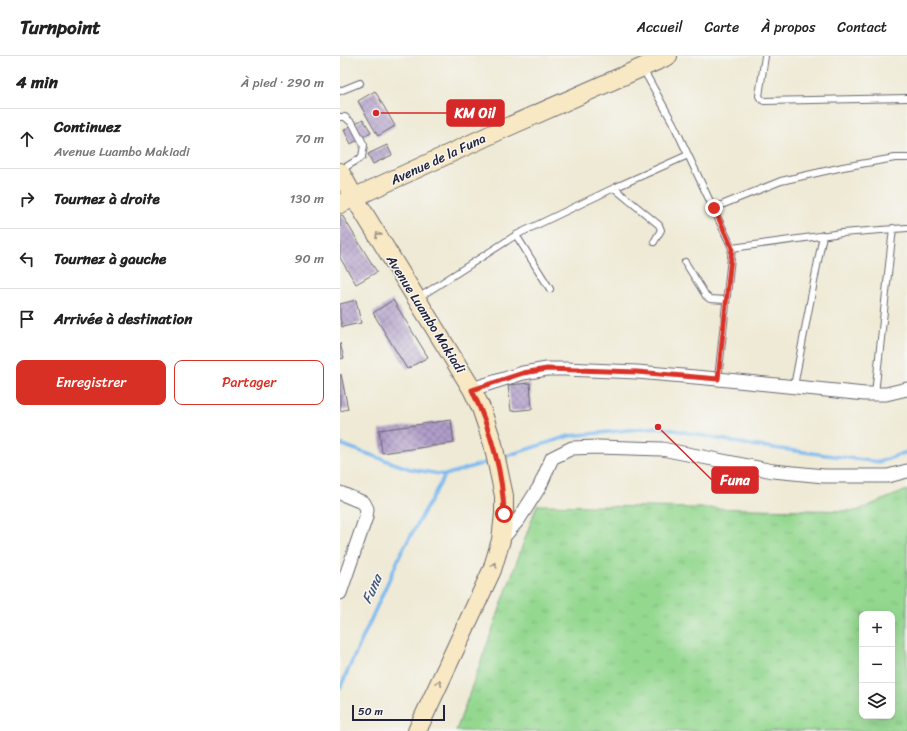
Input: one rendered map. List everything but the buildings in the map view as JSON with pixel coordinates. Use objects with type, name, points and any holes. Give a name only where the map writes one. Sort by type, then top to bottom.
[{"type":"main road","name":"Avenue de la Funa","points":[[347,200],[668,56]]},
{"type":"main road","name":"Avenue Luambo Makiadi","points":[[340,171],[347,200],[417,299],[472,390],[481,408],[493,444],[502,488],[504,514],[501,540],[492,570],[417,731]]},
{"type":"street","points":[[472,390],[523,373],[547,369],[637,372],[875,394],[886,394],[907,389]]},
{"type":"street","points":[[501,540],[519,518],[540,486],[552,458],[572,448],[598,447],[662,449],[773,471],[824,476],[888,476],[907,471]]},
{"type":"street","points":[[340,493],[364,503],[367,509],[366,517],[340,593]]},
{"type":"lane","points":[[765,56],[759,96],[764,101],[907,98]]},
{"type":"lane","points":[[642,67],[674,126],[732,248],[718,379]]},
{"type":"lane","points":[[340,92],[360,83]]},
{"type":"lane","points":[[340,117],[345,117],[353,124],[364,145],[362,157],[340,171]]},
{"type":"lane","points":[[417,299],[516,235],[614,188],[688,155]]},
{"type":"lane","points":[[714,208],[781,181],[843,167],[895,158],[907,158]]},
{"type":"lane","points":[[614,188],[659,225],[661,230],[654,242]]},
{"type":"lane","points":[[732,248],[823,235],[892,228],[907,228]]},
{"type":"lane","points":[[875,394],[892,228]]},
{"type":"lane","points":[[516,235],[550,289]]},
{"type":"lane","points":[[794,386],[823,235]]},
{"type":"lane","points":[[685,262],[706,296],[710,299],[726,300]]},
{"type":"green space","points":[[907,490],[907,731],[456,731],[537,505],[856,511]]},
{"type":"waterway","name":"Funa","points":[[500,458],[569,436],[658,427],[751,445],[879,462],[907,452]]},
{"type":"waterway","points":[[340,444],[410,469],[445,475]]},
{"type":"waterway","name":"Funa","points":[[340,688],[402,551],[445,475],[491,461]]},
{"type":"place","name":"KM Oil","points":[[376,113]]},
{"type":"place","name":"Funa","points":[[658,427]]},
{"type":"route","points":[[504,514],[504,496],[493,444],[481,408],[472,390],[523,373],[547,369],[637,372],[718,379],[732,248],[714,208]]}]
